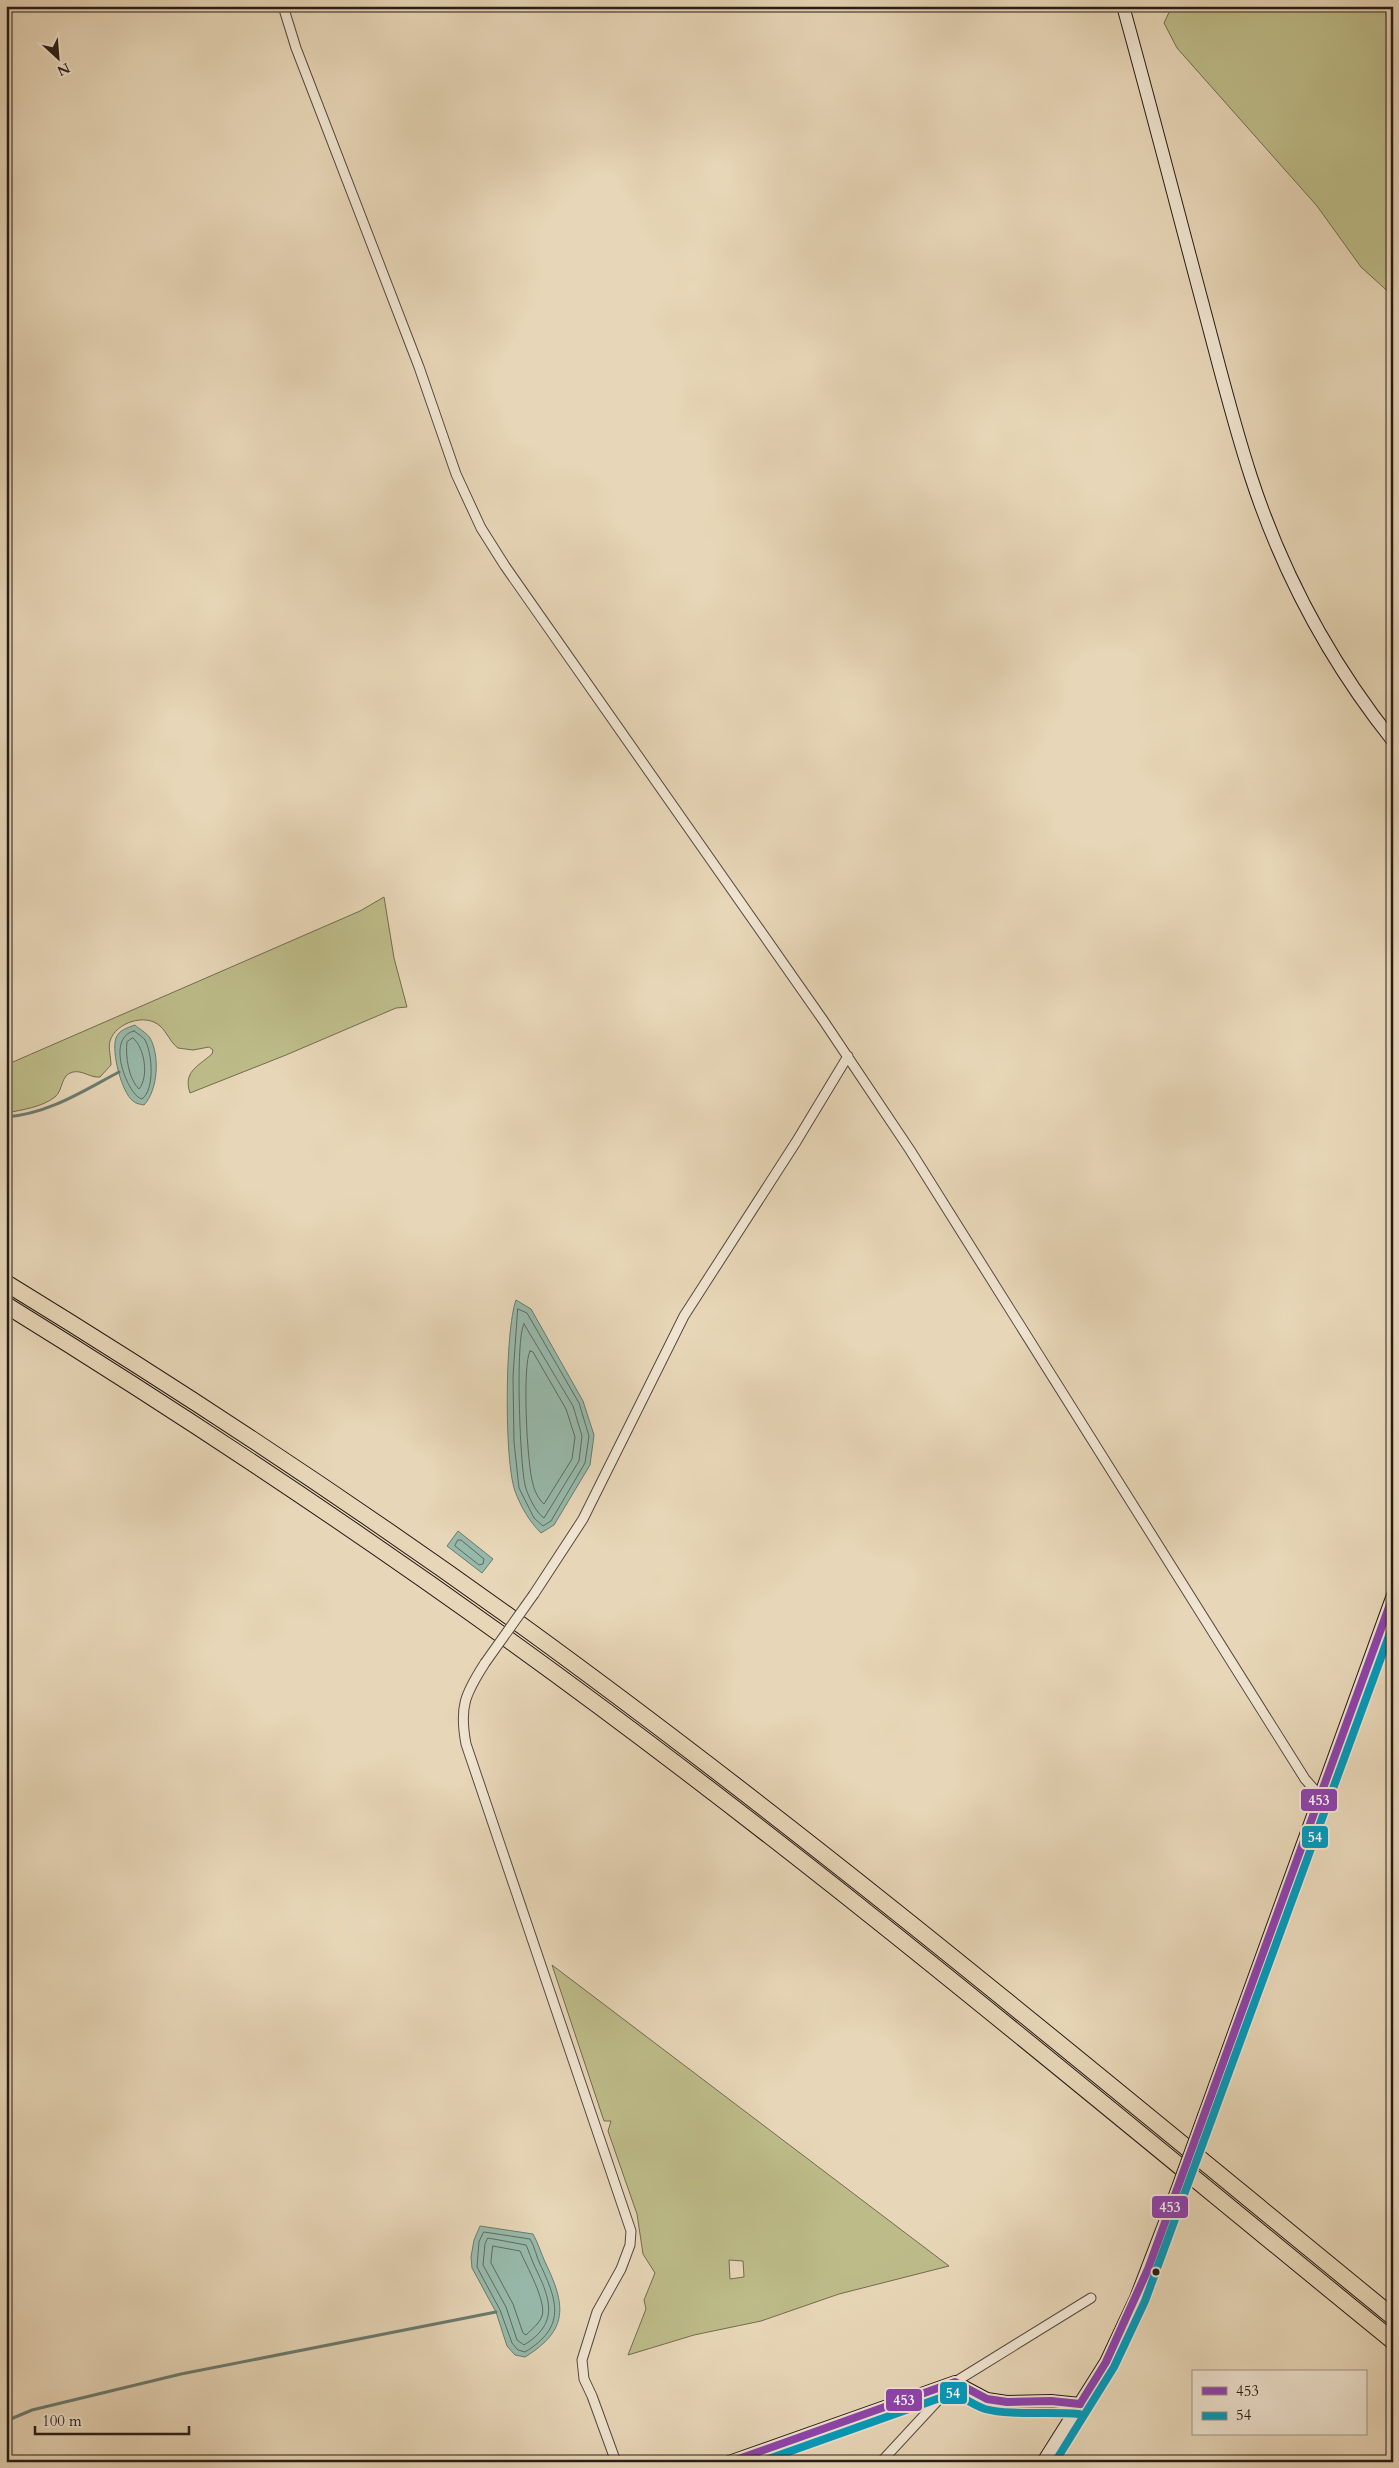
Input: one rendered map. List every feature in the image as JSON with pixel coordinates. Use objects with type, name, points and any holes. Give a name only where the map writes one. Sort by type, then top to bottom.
[{"type":"highway","points":[[6,1283],[255,1440],[536,1636],[792,1830],[1090,2069],[1393,2317]]},
{"type":"highway","points":[[6,1305],[138,1387],[374,1545],[633,1732],[957,1986],[1393,2341]]},
{"type":"main road","points":[[1123,6],[1237,430],[1265,516],[1291,578],[1327,645],[1350,683],[1393,741]]},
{"type":"main road","points":[[1043,2462],[1106,2362],[1136,2298],[1172,2204],[1393,1595]]},
{"type":"main road","points":[[729,2462],[955,2382],[987,2399],[1007,2402],[1051,2401],[1080,2404]]},
{"type":"street","points":[[283,6],[296,48],[418,367],[456,474],[481,528],[625,740],[848,1056],[965,1234],[1305,1779],[1320,1796]]},
{"type":"street","points":[[616,2462],[584,2379],[582,2360],[597,2312],[627,2253],[631,2231],[466,1744],[462,1721],[469,1689],[484,1663],[567,1547],[583,1519],[680,1322],[796,1142],[848,1056]]},
{"type":"street","points":[[881,2462],[955,2382],[1091,2298]]},
{"type":"shaded area","points":[[1172,6],[1393,6],[1393,296],[1361,267],[1317,206],[1177,48],[1164,23]]},
{"type":"shaded area","points":[[384,897],[394,958],[407,1007],[396,1008],[190,1093],[188,1080],[190,1075],[193,1070],[212,1054],[213,1050],[209,1047],[193,1050],[178,1048],[162,1028],[154,1022],[140,1020],[132,1022],[125,1024],[113,1034],[109,1043],[111,1065],[100,1077],[73,1072],[66,1076],[55,1097],[32,1108],[6,1113],[6,1065],[360,911]]},
{"type":"shaded area","points":[[552,1965],[949,2266],[839,2294],[761,2321],[694,2335],[628,2355],[646,2309],[644,2300],[655,2273],[643,2254],[637,2214],[608,2131],[611,2121],[604,2121]],"holes":[[[729,2260],[743,2261],[744,2277],[730,2279]]]},
{"type":"water","points":[[135,1025],[150,1038],[155,1054],[155,1082],[149,1099],[144,1105],[134,1102],[129,1097],[121,1081],[116,1062],[115,1044],[117,1035]]},
{"type":"water","points":[[516,1300],[531,1309],[583,1401],[594,1435],[590,1465],[554,1525],[541,1533],[520,1503],[511,1475],[507,1395],[512,1316]]},
{"type":"water","points":[[458,1531],[493,1559],[482,1573],[447,1546]]},
{"type":"water","points":[[480,2226],[533,2234],[557,2291],[560,2304],[556,2326],[550,2337],[525,2357],[515,2355],[507,2346],[496,2312],[472,2268],[471,2257],[474,2240]]},
{"type":"waterway","points":[[6,1117],[21,1115],[51,1106],[119,1072]]},
{"type":"waterway","points":[[6,2421],[32,2410],[181,2374],[496,2312]]},
{"type":"transit line","name":"453","points":[[1080,2404],[1106,2362],[1148,2269],[1393,1596]]},
{"type":"transit line","name":"54","points":[[1055,2462],[1114,2367],[1145,2301],[1393,1625]]},
{"type":"transit line","name":"453","points":[[730,2462],[955,2382],[987,2399],[1007,2402],[1051,2401],[1080,2404]]},
{"type":"transit line","name":"54","points":[[760,2462],[954,2393],[981,2408],[996,2411],[1079,2414]]}]
